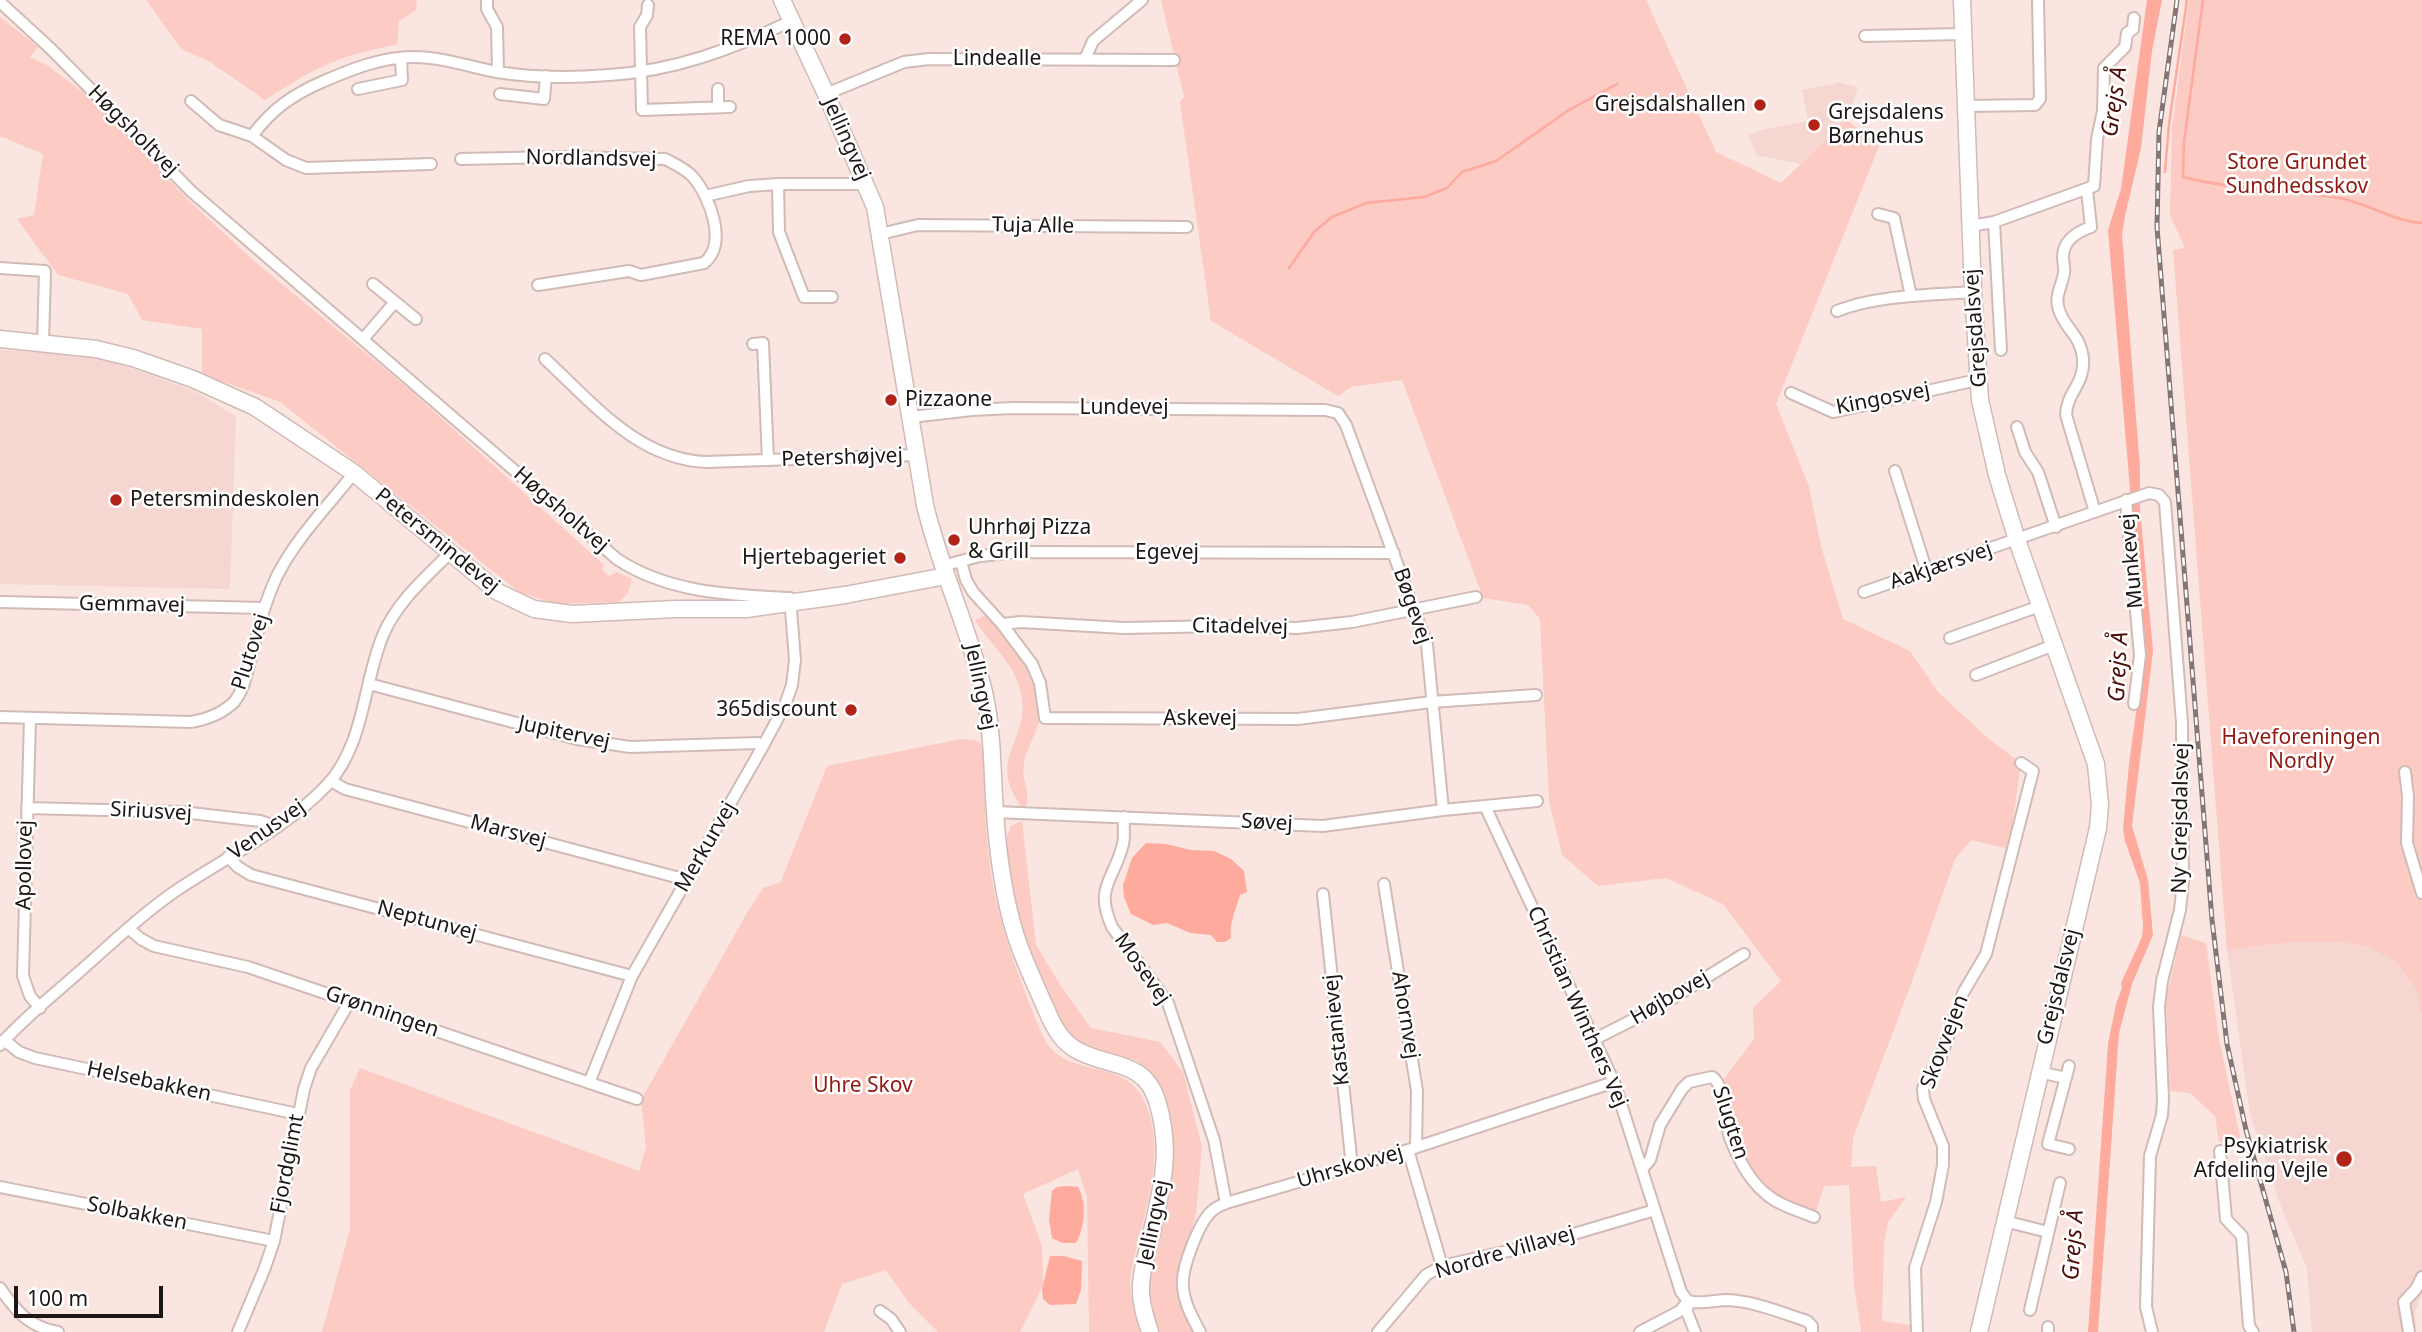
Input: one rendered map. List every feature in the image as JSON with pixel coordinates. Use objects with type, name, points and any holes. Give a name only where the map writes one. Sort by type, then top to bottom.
[{"type":"street","name":"Jellingvej","points":[[782,0],[827,94],[875,207],[930,528],[965,623],[984,693],[992,750],[995,812],[1009,910],[1019,946],[1056,1029],[1076,1050],[1123,1064],[1142,1075],[1158,1100],[1165,1135],[1165,1173],[1141,1285],[1143,1309],[1150,1332]]},
{"type":"street","points":[[1085,59],[1093,41],[1142,0]]},
{"type":"street","name":"Grejsdalsvej","points":[[1962,0],[1977,380],[1989,443],[2018,540],[2096,764],[2100,805],[2098,828],[1979,1332]]},
{"type":"street","points":[[1966,106],[2035,105],[2040,99],[2038,0]]},
{"type":"street","name":"Høgsholtvej","points":[[0,2],[51,49],[192,192],[626,566],[657,581],[714,592],[790,598],[791,604]]},
{"type":"street","points":[[487,2],[487,9],[497,27],[498,72]]},
{"type":"street","points":[[648,5],[647,15],[640,27],[642,110],[724,107],[718,89]]},
{"type":"street","points":[[1970,226],[1994,222],[2094,186],[2097,139],[2103,111],[2104,68],[2125,47],[2127,33],[2133,29],[2134,18]]},
{"type":"street","points":[[252,136],[265,118],[298,93],[357,67],[401,58],[439,59],[498,72],[546,76],[640,72],[685,63],[720,52],[791,21]]},
{"type":"street","points":[[1865,36],[1963,34]]},
{"type":"street","points":[[358,89],[402,80],[401,58]]},
{"type":"street","name":"Lindealle","points":[[827,94],[904,62],[929,59],[1174,60]]},
{"type":"street","points":[[500,94],[544,99],[546,76]]},
{"type":"street","points":[[191,101],[219,125],[252,136],[286,160],[306,168],[431,164]]},
{"type":"street","name":"Nordlandsvej","points":[[461,159],[665,159],[693,176],[705,196],[716,232],[716,248],[711,258],[704,263],[641,275],[629,271],[538,285]]},
{"type":"street","points":[[778,184],[779,232],[804,297],[832,297]]},
{"type":"street","points":[[705,196],[749,186],[866,184]]},
{"type":"street","points":[[2087,190],[2091,227],[2080,231],[2066,244],[2063,253],[2064,273],[2058,292],[2059,312],[2080,343],[2083,375],[2068,400],[2066,415],[2095,512]]},
{"type":"street","points":[[1878,214],[1894,218],[1911,296]]},
{"type":"street","points":[[1994,222],[2001,350]]},
{"type":"street","name":"Tuja Alle","points":[[880,234],[918,225],[1187,227]]},
{"type":"street","points":[[0,268],[45,271],[43,343]]},
{"type":"street","points":[[373,284],[416,319]]},
{"type":"street","points":[[1837,311],[1854,304],[1911,296],[1973,292]]},
{"type":"street","points":[[364,338],[395,302]]},
{"type":"street","name":"Petersmindevej","points":[[0,339],[96,349],[133,358],[217,388],[266,413],[354,473],[498,592],[526,606],[552,613],[746,609],[791,604],[944,571]]},
{"type":"street","name":"Petershøjvej","points":[[753,344],[762,343],[768,460]]},
{"type":"street","name":"Petershøjvej","points":[[545,359],[629,436],[665,455],[690,461],[916,455]]},
{"type":"street","name":"Kingosvej","points":[[1791,393],[1833,412],[1977,380]]},
{"type":"street","name":"Lundevej","points":[[911,417],[1013,408],[1287,409],[1331,410],[1338,413]]},
{"type":"street","name":"Bøgevej","points":[[1338,413],[1346,425],[1427,645],[1443,810]]},
{"type":"street","points":[[2017,427],[2025,452],[2038,472],[2056,527]]},
{"type":"street","points":[[1895,471],[1926,569]]},
{"type":"street","name":"Plutovej","points":[[0,718],[191,722],[211,718],[225,710],[236,699],[244,684],[264,608],[278,575],[354,473]]},
{"type":"street","name":"Ny Grejsdalsvej","points":[[2018,540],[2144,495],[2155,494],[2165,502],[2175,606],[2183,758],[2183,882],[2180,911],[2162,981],[2159,1007],[2162,1115],[2150,1156],[2146,1307],[2152,1332]]},
{"type":"street","name":"Munkevej","points":[[2128,500],[2140,655],[2134,704]]},
{"type":"street","name":"Aakjærsvej","points":[[1864,592],[2018,540]]},
{"type":"street","name":"Egevej","points":[[944,571],[961,561],[980,556],[1018,552],[1394,553]]},
{"type":"street","name":"Venusvej","points":[[2,1043],[128,928],[177,889],[272,829],[331,781],[347,756],[356,734],[382,637],[392,616],[409,594],[450,553]]},
{"type":"street","name":"Askevej","points":[[961,561],[966,580],[973,592],[1002,624],[1032,664],[1040,683],[1045,718],[1298,719],[1431,702],[1536,695]]},
{"type":"street","name":"Citadelvej","points":[[1002,624],[1021,622],[1124,628],[1297,628],[1352,622],[1476,597]]},
{"type":"street","name":"Gemmavej","points":[[0,602],[264,608]]},
{"type":"street","name":"Merkurvej","points":[[589,1083],[618,1005],[632,976],[785,705],[792,685],[795,660],[791,604]]},
{"type":"street","points":[[1950,638],[2040,606]]},
{"type":"street","points":[[1976,676],[2054,645]]},
{"type":"street","name":"Jupitervej","points":[[369,684],[577,739],[602,743],[630,747],[758,743],[763,746]]},
{"type":"street","name":"Apollovej","points":[[30,718],[23,976],[30,996],[40,1008]]},
{"type":"street","name":"Skovvejen","points":[[1917,1332],[1915,1268],[1936,1202],[1943,1165],[1943,1146],[1924,1099],[1923,1089],[1926,1079],[1940,1059],[1963,993],[1986,954],[2033,771],[2021,763]]},
{"type":"street","points":[[2405,772],[2408,796],[2407,843],[2422,893]]},
{"type":"street","name":"Marsvej","points":[[331,781],[345,789],[687,880]]},
{"type":"street","name":"Søvej","points":[[995,812],[1323,826],[1537,801]]},
{"type":"street","name":"Christian Winthers Vej","points":[[1485,806],[1614,1082],[1681,1292],[1688,1301],[1687,1312],[1695,1332]]},
{"type":"street","name":"Siriusvej","points":[[27,808],[182,812],[260,821],[272,829]]},
{"type":"street","name":"Mosevej","points":[[1124,817],[1123,844],[1104,891],[1107,915],[1112,928],[1168,1003],[1214,1139],[1226,1203]]},
{"type":"street","name":"Neptunvej","points":[[228,857],[237,867],[251,875],[632,976]]},
{"type":"street","name":"Ahornvej","points":[[1384,884],[1417,1091],[1412,1148],[1442,1266]]},
{"type":"street","name":"Kastanievej","points":[[1323,894],[1352,1167]]},
{"type":"street","name":"Grønningen","points":[[128,928],[154,946],[248,967],[637,1099]]},
{"type":"street","name":"Højbovej","points":[[1595,1039],[1660,1006],[1744,954]]},
{"type":"street","name":"Fjordglimt","points":[[238,1332],[274,1241],[298,1114],[311,1068],[350,1001]]},
{"type":"street","name":"Helsebakken","points":[[2,1043],[35,1058],[298,1114]]},
{"type":"street","points":[[2068,1149],[2048,1144],[2069,1066]]},
{"type":"street","points":[[2039,1072],[2066,1078]]},
{"type":"street","name":"Slugten","points":[[1642,1169],[1650,1160],[1660,1125],[1682,1089],[1689,1082],[1712,1077],[1720,1084],[1729,1135],[1751,1179],[1765,1194],[1814,1217]]},
{"type":"street","name":"Uhrskovvej","points":[[1200,1332],[1184,1295],[1184,1273],[1189,1255],[1213,1209],[1614,1082]]},
{"type":"street","points":[[2220,1151],[2226,1219],[2242,1236],[2249,1326],[2253,1332]]},
{"type":"street","points":[[2030,1310],[2060,1182]]},
{"type":"street","name":"Solbakken","points":[[0,1187],[274,1241]]},
{"type":"street","name":"Nordre Villavej","points":[[1378,1332],[1426,1275],[1442,1266],[1543,1243],[1655,1210]]},
{"type":"street","points":[[2004,1221],[2049,1232]]},
{"type":"street","points":[[2409,1332],[2404,1302],[2416,1289],[2422,1277]]},
{"type":"street","points":[[0,1288],[19,1314],[31,1323],[58,1332]]},
{"type":"street","points":[[1640,1332],[1680,1311],[1688,1301],[1698,1303],[1726,1300],[1745,1302],[1807,1321],[1812,1326],[1812,1332]]},
{"type":"street","points":[[880,1311],[891,1319],[900,1332]]},
{"type":"shaded area","points":[[2147,0],[2162,0],[2152,51],[2141,148],[2122,235],[2140,469],[2140,509],[2153,651],[2132,826],[2148,880],[2153,935],[2132,984],[2119,1033],[2098,1332],[2088,1332],[2108,1044],[2121,983],[2142,937],[2143,926],[2140,883],[2123,829],[2144,654],[2108,230],[2121,189]]},
{"type":"shaded area","name":"Grejsdalens Børnehus","points":[[1837,82],[1858,87],[1847,120],[1801,164],[1756,155],[1749,135],[1808,121],[1802,90]]},
{"type":"shaded area","name":"Petersmindeskolen","points":[[0,350],[86,355],[120,364],[194,391],[236,416],[230,589],[0,584]]},
{"type":"shaded area","points":[[1146,843],[1214,851],[1231,859],[1244,871],[1247,892],[1240,895],[1232,921],[1231,938],[1225,942],[1217,942],[1211,935],[1190,933],[1167,923],[1153,925],[1131,914],[1124,897],[1123,885],[1132,858]]},
{"type":"shaded area","name":"Psykiatrisk Afdeling Vejle","points":[[2292,942],[2338,942],[2366,946],[2395,961],[2417,990],[2422,1017],[2422,1295],[2415,1311],[2416,1332],[2312,1332],[2307,1268],[2280,1204],[2250,1114],[2227,950]]},
{"type":"shaded area","points":[[1057,1187],[1078,1187],[1084,1207],[1083,1223],[1076,1243],[1062,1243],[1052,1238],[1049,1220],[1052,1191]]},
{"type":"shaded area","points":[[1050,1256],[1064,1256],[1082,1261],[1081,1290],[1076,1304],[1050,1305],[1043,1299],[1042,1289]]},
{"type":"green space","points":[[146,0],[417,0],[416,10],[399,21],[397,45],[378,48],[328,64],[265,100],[210,62],[181,49]]},
{"type":"green space","points":[[1161,0],[1646,0],[1716,152],[1781,183],[1847,120],[1879,146],[1776,404],[1809,487],[1821,546],[1843,619],[1910,651],[1938,692],[1990,740],[2021,763],[2009,849],[1971,840],[1955,859],[1853,1138],[1851,1167],[1876,1166],[1881,1202],[1906,1197],[1888,1222],[1884,1244],[1882,1321],[1910,1325],[1910,1332],[1861,1332],[1854,1285],[1849,1185],[1824,1186],[1816,1211],[1794,1205],[1775,1194],[1760,1180],[1739,1143],[1724,1079],[1754,1039],[1753,1008],[1781,981],[1723,904],[1666,878],[1598,886],[1562,855],[1549,801],[1540,619],[1528,605],[1483,598],[1402,380],[1351,387],[1338,396],[1211,321],[1180,102],[1184,97]]},
{"type":"green space","name":"Store Grundet Sundhedsskov","points":[[2189,0],[2422,0],[2422,1017],[2417,990],[2395,961],[2366,946],[2338,942],[2292,942],[2227,950],[2173,250],[2185,248],[2170,215],[2172,129]]},
{"type":"green space","points":[[0,17],[38,47],[30,57],[47,65],[92,99],[187,199],[254,261],[409,389],[604,565],[602,570],[609,576],[617,572],[632,579],[628,593],[619,602],[556,604],[519,592],[280,402],[202,374],[202,329],[142,320],[128,294],[58,275],[17,219],[34,215],[43,154],[0,136]]},
{"type":"green space","points":[[986,615],[1016,647],[1037,690],[1040,718],[1023,770],[1026,806],[1021,806],[1008,775],[1011,751],[1020,727],[1022,698],[1010,666],[975,620]]},
{"type":"green space","name":"Uhre Skov","points":[[961,739],[978,741],[983,747],[987,832],[995,895],[1011,952],[1042,1034],[1058,1055],[1122,1078],[1132,1085],[1141,1095],[1150,1118],[1154,1164],[1130,1282],[1141,1332],[1089,1332],[1087,1197],[1078,1169],[1023,1194],[1042,1246],[1043,1285],[1020,1332],[938,1332],[909,1303],[886,1270],[842,1284],[824,1332],[322,1332],[350,1229],[350,1090],[360,1068],[639,1171],[646,1147],[641,1100],[747,913],[764,887],[780,883],[827,766]]},
{"type":"green space","points":[[1022,821],[1036,945],[1061,986],[1091,1028],[1160,1042],[1183,1072],[1202,1147],[1196,1214],[1179,1273],[1180,1300],[1194,1332],[1156,1332],[1147,1282],[1170,1123],[1165,1095],[1151,1073],[1137,1061],[1085,1046],[1074,1039],[1040,983],[1018,918],[1004,845],[1011,826]]},
{"type":"green space","points":[[2181,935],[2206,943],[2219,1039],[2241,1141],[2219,1142],[2215,1116],[2190,1093],[2170,1091],[2166,1000]]},
{"type":"waterway","points":[[2165,172],[2169,124],[2187,0]]},
{"type":"waterway","points":[[2203,0],[2184,142],[2183,177],[2339,198],[2400,219],[2422,223]]},
{"type":"waterway","points":[[1289,268],[1314,232],[1332,217],[1366,203],[1424,197],[1447,188],[1462,172],[1496,161],[1569,110],[1617,84]]},
{"type":"railway","points":[[2177,0],[2159,132],[2157,227],[2212,920],[2227,1044],[2246,1130],[2286,1272],[2294,1332]]},
{"type":"place","name":"REMA 1000","points":[[845,39]]},
{"type":"place","name":"Grejsdalshallen","points":[[1760,105]]},
{"type":"place","name":"Grejsdalens Børnehus","points":[[1814,125]]},
{"type":"place","name":"Pizzaone","points":[[891,400]]},
{"type":"place","name":"Petersmindeskolen","points":[[116,500]]},
{"type":"place","name":"Uhrhøj Pizza & Grill","points":[[954,540]]},
{"type":"place","name":"Hjertebageriet","points":[[900,558]]},
{"type":"place","name":"365discount","points":[[851,710]]},
{"type":"place","name":"Psykiatrisk Afdeling Vejle","points":[[2344,1159]]},
{"type":"water label","name":"Grejs Å","points":[[2115,102]]},
{"type":"water label","name":"Grejs Å","points":[[2119,667]]},
{"type":"water label","name":"Grejs Å","points":[[2074,1245]]},
{"type":"park label","name":"Haveforeningen Nordly","points":[[2301,750]]}]
